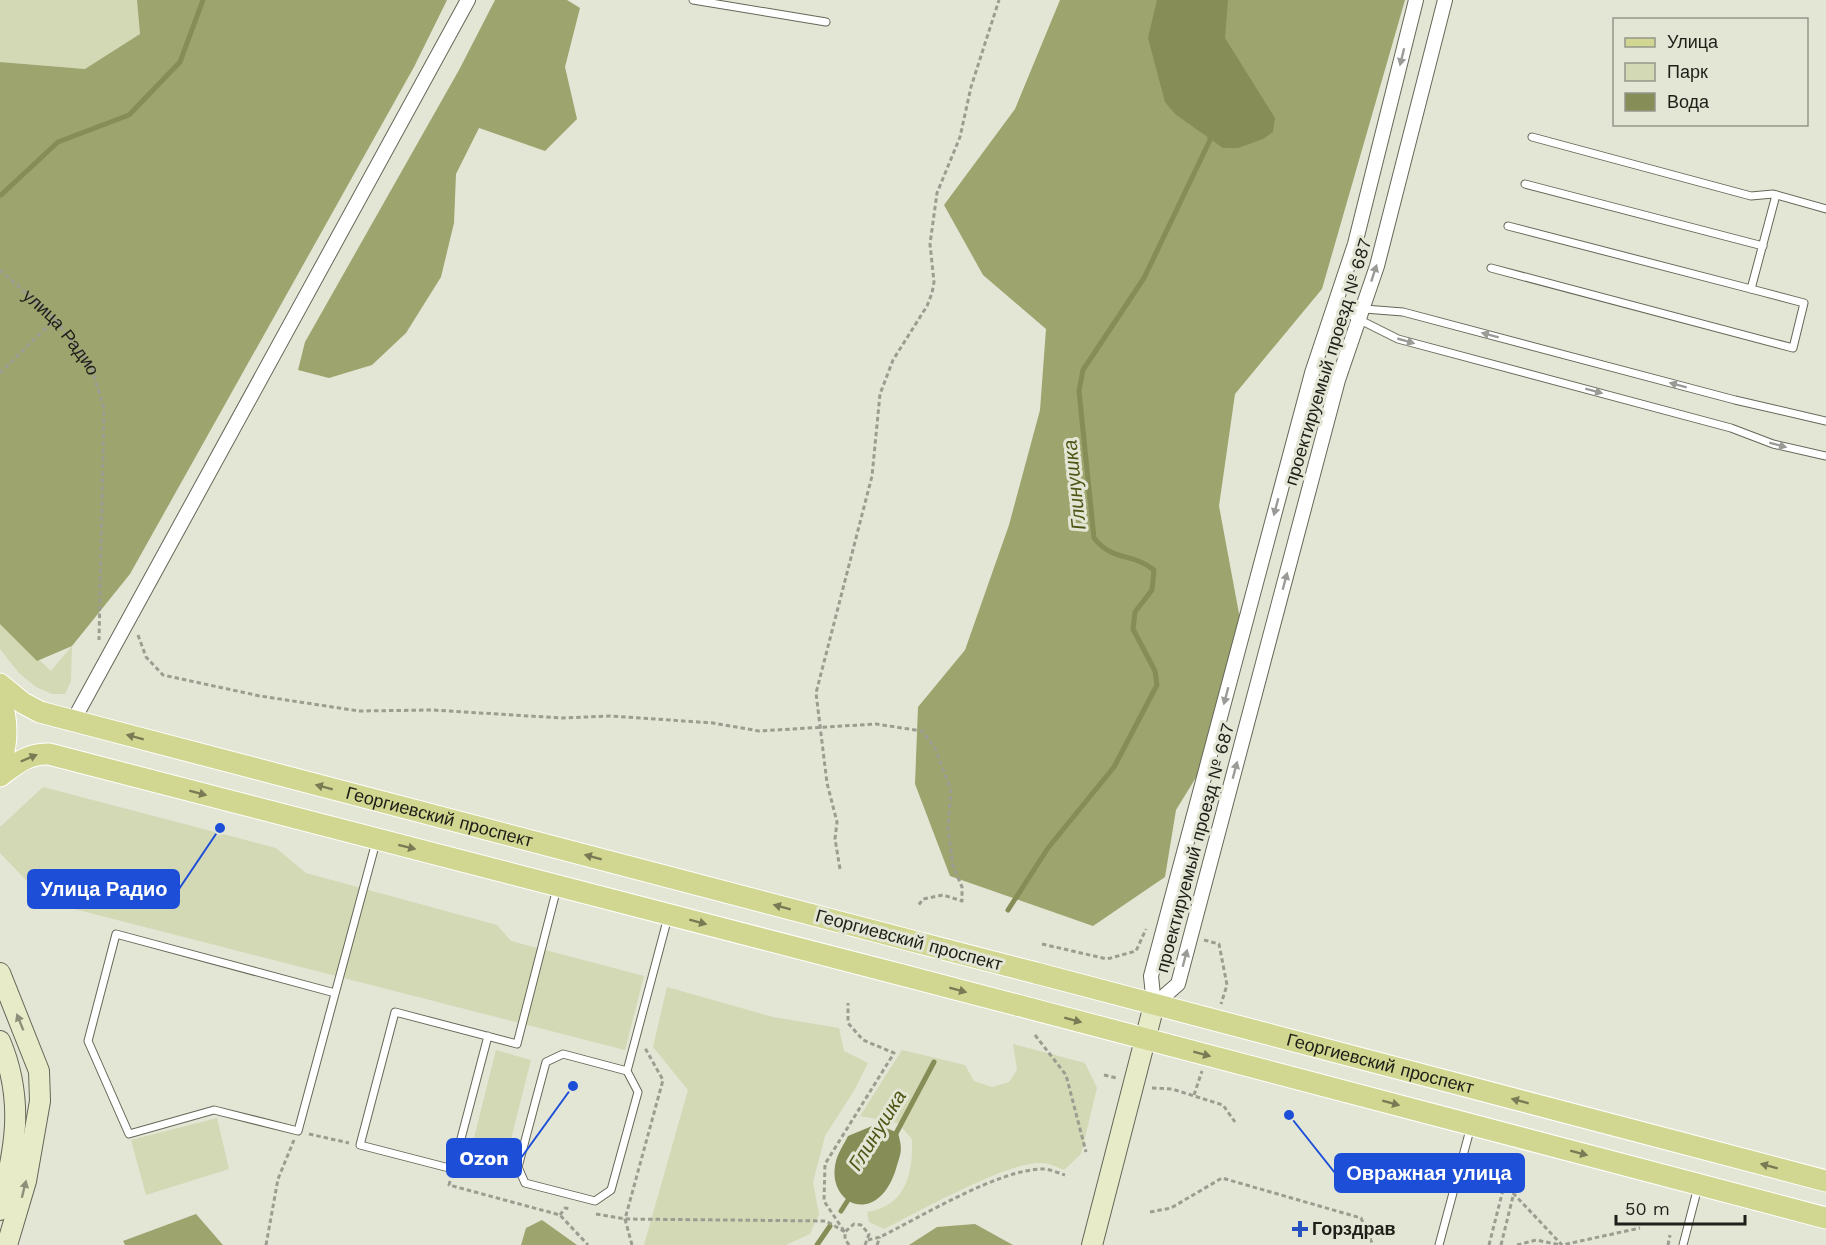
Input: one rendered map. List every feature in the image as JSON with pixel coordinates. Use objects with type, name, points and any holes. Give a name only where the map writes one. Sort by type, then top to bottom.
[{"type":"main road","name":"Георгиевский проспект","points":[[0,684],[31,709],[73,721],[1826,1181]]},
{"type":"main road","points":[[0,696],[6,729],[5,748],[0,764]]},
{"type":"main road","name":"Георгиевский проспект","points":[[0,776],[24,758],[33,754],[49,754],[1826,1218]]},
{"type":"main road","points":[[0,974],[39,1071],[40,1101],[26,1181],[7,1245]]},
{"type":"main road","points":[[1092,1245],[1154,1005]]},
{"type":"main road","points":[[0,1041],[14,1081],[16,1115],[0,1210]]},
{"type":"street","points":[[73,721],[468,0]]},
{"type":"street","name":"проектируемый проезд № 687","points":[[1154,1005],[1151,976],[1312,374],[1355,244],[1416,0]]},
{"type":"street","name":"проектируемый проезд № 687","points":[[1154,1005],[1178,984],[1335,392],[1377,266],[1446,0]]},
{"type":"lane","points":[[693,0],[826,22]]},
{"type":"lane","points":[[1532,137],[1751,196],[1776,195],[1826,209]]},
{"type":"lane","points":[[1525,184],[1762,246]]},
{"type":"lane","points":[[1751,289],[1776,195]]},
{"type":"lane","points":[[1491,268],[1793,348],[1804,303],[1508,226]]},
{"type":"lane","points":[[1334,307],[1360,314],[1403,312],[1735,400],[1826,421]]},
{"type":"lane","points":[[1360,314],[1398,339],[1731,428],[1773,444],[1826,456]]},
{"type":"lane","points":[[335,993],[116,934],[88,1041],[129,1134],[214,1110],[298,1131],[377,839]]},
{"type":"lane","points":[[488,1036],[453,1169],[360,1145],[395,1012],[488,1036],[517,1044],[558,886]]},
{"type":"lane","points":[[627,1071],[563,1054],[546,1062],[518,1167],[525,1183],[595,1201],[611,1191],[638,1092],[627,1071],[669,915]]},
{"type":"lane","points":[[1440,1245],[1472,1125]]},
{"type":"lane","points":[[1683,1245],[1698,1185]]},
{"type":"path","points":[[840,869],[835,839],[837,822],[826,783],[818,728],[816,693],[872,476],[880,394],[893,360],[932,294],[934,282],[930,244],[937,193],[960,137],[971,87],[999,0]]},
{"type":"path","name":"улица Радио","points":[[0,270],[55,319],[91,366],[104,408],[99,671]]},
{"type":"path","points":[[0,373],[55,319]]},
{"type":"path","points":[[131,614],[146,657],[163,675],[260,696],[358,711],[432,711],[562,718],[610,716],[713,723],[759,731],[876,724],[921,731],[929,737],[951,790],[948,829],[953,866],[962,888],[962,901],[938,895],[922,899],[918,906]]},
{"type":"path","points":[[848,1003],[848,1023],[863,1040],[894,1053],[825,1164],[824,1201],[845,1232],[849,1245]]},
{"type":"path","points":[[632,1245],[626,1219],[663,1080],[637,1033]]},
{"type":"path","points":[[1035,1035],[1066,1075],[1086,1152]]},
{"type":"path","points":[[1104,1075],[1155,1089],[1172,1089],[1223,1105],[1235,1122]]},
{"type":"path","points":[[266,1245],[278,1179],[298,1131],[360,1145]]},
{"type":"path","points":[[453,1169],[449,1185],[560,1215],[588,1245]]},
{"type":"path","points":[[868,1240],[880,1237],[992,1182],[1009,1176],[1044,1169],[1065,1175]]},
{"type":"path","points":[[1150,1212],[1171,1208],[1222,1178],[1361,1218],[1373,1245]]},
{"type":"path","points":[[1489,1245],[1506,1178]]},
{"type":"path","points":[[1501,1245],[1517,1180]]},
{"type":"path","points":[[1513,1193],[1562,1245]]},
{"type":"path","points":[[626,1219],[826,1221],[845,1232]]},
{"type":"path","points":[[845,1232],[849,1227],[861,1225],[869,1234],[865,1245]]},
{"type":"path","points":[[1517,1245],[1536,1240],[1562,1245],[1640,1227]]},
{"type":"path","points":[[1668,1245],[1670,1235]]},
{"type":"path","points":[[877,1245],[880,1237]]},
{"type":"green space","points":[[0,0],[137,0],[140,34],[86,69],[0,62]]},
{"type":"green space","points":[[0,623],[51,671],[72,646],[71,681],[65,694],[52,694],[36,687],[19,673],[0,649]]},
{"type":"green space","points":[[43,787],[276,848],[306,873],[497,925],[511,941],[644,976],[625,1050],[47,902],[0,853],[0,827]]},
{"type":"green space","points":[[667,987],[773,1017],[839,1028],[844,1051],[868,1063],[855,1089],[825,1136],[813,1182],[819,1214],[810,1234],[786,1245],[644,1245],[688,1090],[653,1047]]},
{"type":"green space","points":[[1013,1044],[1085,1063],[1097,1088],[1081,1154],[1064,1170],[1050,1164],[1027,1164],[986,1178],[884,1229],[869,1222],[867,1212],[880,1209],[899,1195],[911,1164],[912,1139],[898,1123],[860,1116],[902,1050],[965,1065],[974,1081],[992,1087],[1009,1082],[1017,1070]]},
{"type":"green space","points":[[496,1050],[531,1060],[505,1163],[470,1154]]},
{"type":"green space","points":[[217,1118],[229,1169],[146,1195],[131,1140]]},
{"type":"shaded area","points":[[137,0],[447,0],[414,67],[130,574],[72,646],[37,661],[0,624],[0,62],[85,69],[140,34]]},
{"type":"shaded area","points":[[495,0],[567,0],[580,8],[565,67],[577,119],[545,151],[479,128],[456,174],[454,223],[441,277],[406,333],[372,365],[329,378],[298,370],[305,342],[459,70]]},
{"type":"shaded area","points":[[1060,0],[1405,0],[1322,289],[1235,394],[1219,506],[1240,619],[1200,771],[1176,810],[1165,877],[1093,926],[950,876],[915,784],[918,707],[965,650],[1009,525],[1040,410],[1046,329],[983,275],[944,205],[1015,109]]},
{"type":"shaded area","points":[[196,1214],[223,1245],[125,1245],[123,1241]]},
{"type":"shaded area","points":[[542,1220],[577,1245],[521,1245],[526,1228]]},
{"type":"shaded area","points":[[975,1224],[1013,1245],[909,1245],[937,1227]]},
{"type":"water","points":[[1157,0],[1228,0],[1225,38],[1275,118],[1273,132],[1263,139],[1238,148],[1223,148],[1175,114],[1165,102],[1148,38]]},
{"type":"water","points":[[877,1124],[898,1133],[901,1148],[899,1159],[888,1188],[877,1199],[866,1204],[855,1204],[845,1198],[838,1189],[835,1176],[836,1161],[848,1136]]},
{"type":"waterway","points":[[1,195],[58,142],[129,115],[180,62],[203,0]]},
{"type":"waterway","name":"Глинушка","points":[[1008,910],[1048,848],[1114,767],[1157,685],[1155,671],[1133,629],[1135,612],[1152,590],[1154,570],[1146,564],[1108,551],[1094,538],[1079,391],[1083,370],[1144,278],[1210,140],[1210,135]]},
{"type":"waterway","name":"Глинушка","points":[[893,1139],[934,1062]]},
{"type":"waterway","name":"Глинушка","points":[[841,1211],[850,1197]]},
{"type":"waterway","name":"Глинушка","points":[[817,1245],[830,1226]]},
{"type":"place","name":"Улица Радио","points":[[220,828]]},
{"type":"place","name":"Ozon","points":[[573,1086]]},
{"type":"place","name":"Овражная улица","points":[[1289,1115]]},
{"type":"place","name":"Горздрав","points":[[1300,1229]]}]
